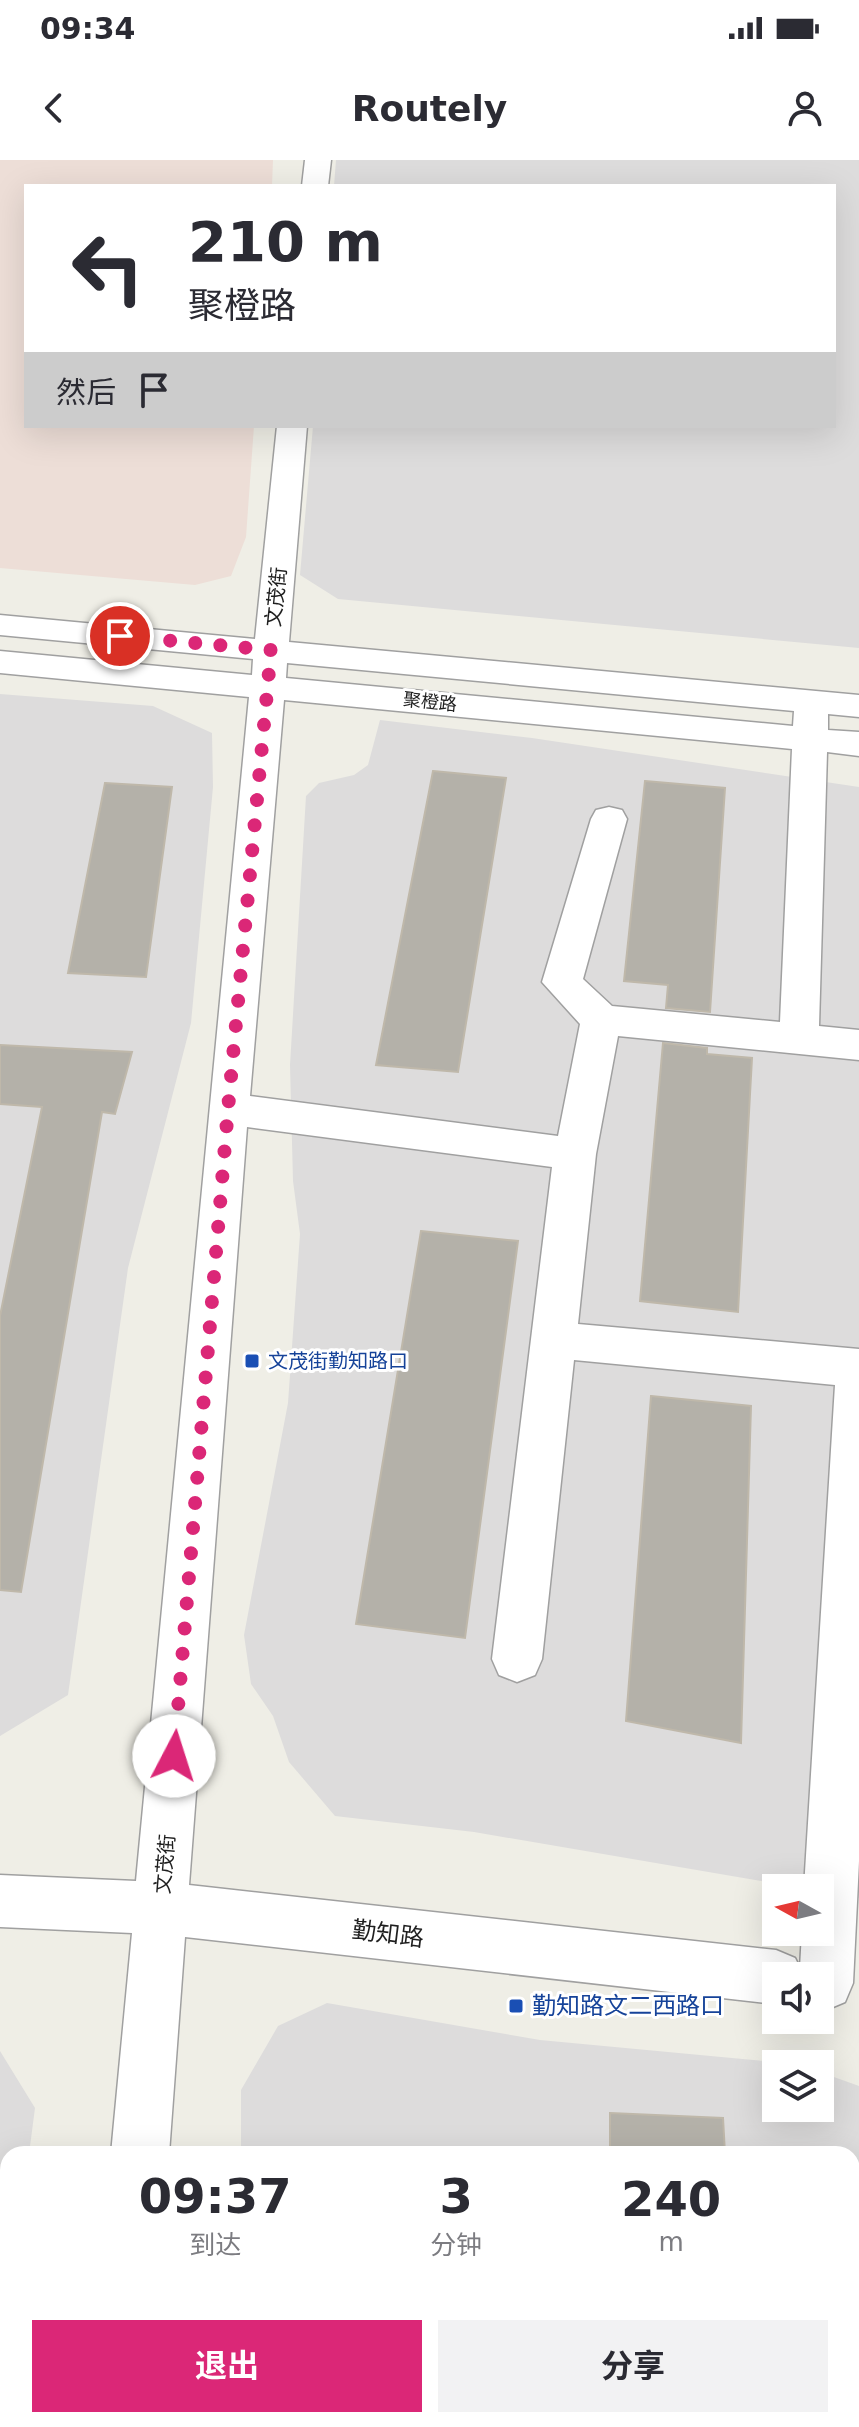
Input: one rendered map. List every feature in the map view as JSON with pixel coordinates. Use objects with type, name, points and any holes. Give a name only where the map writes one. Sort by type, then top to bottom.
[{"type":"street","points":[[315,184],[318,160]]},
{"type":"street","name":"文茂街","points":[[141,2146],[228,1109],[292,428]]},
{"type":"street","name":"聚橙路","points":[[0,625],[269,668],[810,720],[859,744]]},
{"type":"street","name":"聚橙路","points":[[0,662],[269,668]]},
{"type":"street","name":"聚橙路","points":[[810,720],[859,706]]},
{"type":"street","points":[[799,1038],[810,720]]},
{"type":"street","points":[[609,819],[562,982],[601,1020],[859,1045]]},
{"type":"street","points":[[517,1659],[575,1154],[601,1020]]},
{"type":"street","points":[[228,1109],[575,1154]]},
{"type":"street","points":[[554,1340],[859,1368],[846,1845],[824,1962]]},
{"type":"street","name":"勤知路","points":[[0,1901],[161,1908],[762,1976]]},
{"type":"shaded area","points":[[0,160],[273,160],[272,184],[24,184],[24,428],[254,428],[246,537],[231,576],[195,585],[0,568]]},
{"type":"shaded area","points":[[336,160],[859,160],[859,648],[338,599],[300,575],[313,428],[836,428],[836,184],[334,184]]},
{"type":"shaded area","points":[[0,694],[153,706],[212,733],[213,787],[191,1023],[128,1268],[68,1695],[0,1736]]},
{"type":"shaded area","points":[[380,720],[532,738],[859,787],[859,1898],[834,1894],[834,1874],[762,1874],[762,1881],[474,1832],[335,1816],[289,1762],[273,1716],[251,1684],[244,1635],[288,1403],[300,1234],[293,1181],[290,1065],[306,796],[319,783],[354,775],[368,765]]},
{"type":"shaded area","points":[[327,2003],[540,2040],[762,2061],[762,2122],[834,2122],[834,2077],[859,2086],[859,2146],[241,2146],[241,2090],[278,2026]]},
{"type":"shaded area","points":[[0,2051],[35,2108],[30,2146],[0,2146]]},
{"type":"building","points":[[433,771],[506,778],[458,1072],[376,1065]]},
{"type":"building","points":[[645,781],[725,788],[710,1012],[666,1008],[668,985],[624,981]]},
{"type":"building","points":[[105,783],[172,787],[146,977],[68,973]]},
{"type":"building","points":[[663,1043],[707,1048],[707,1054],[752,1058],[738,1312],[640,1301]]},
{"type":"building","points":[[0,1045],[132,1052],[115,1114],[102,1112],[21,1592],[0,1590],[0,1316],[42,1107],[0,1104]]},
{"type":"building","points":[[421,1231],[518,1241],[465,1638],[356,1624]]},
{"type":"building","points":[[651,1396],[751,1406],[741,1743],[626,1721]]},
{"type":"building","points":[[610,2113],[723,2118],[725,2146],[610,2146]]},
{"type":"place","name":"文茂街勤知路口","points":[[252,1361]]},
{"type":"place","name":"勤知路文二西路口","points":[[516,2006]]},
{"type":"route","points":[[120,636],[271,650],[228,1109],[174,1756]]}]
